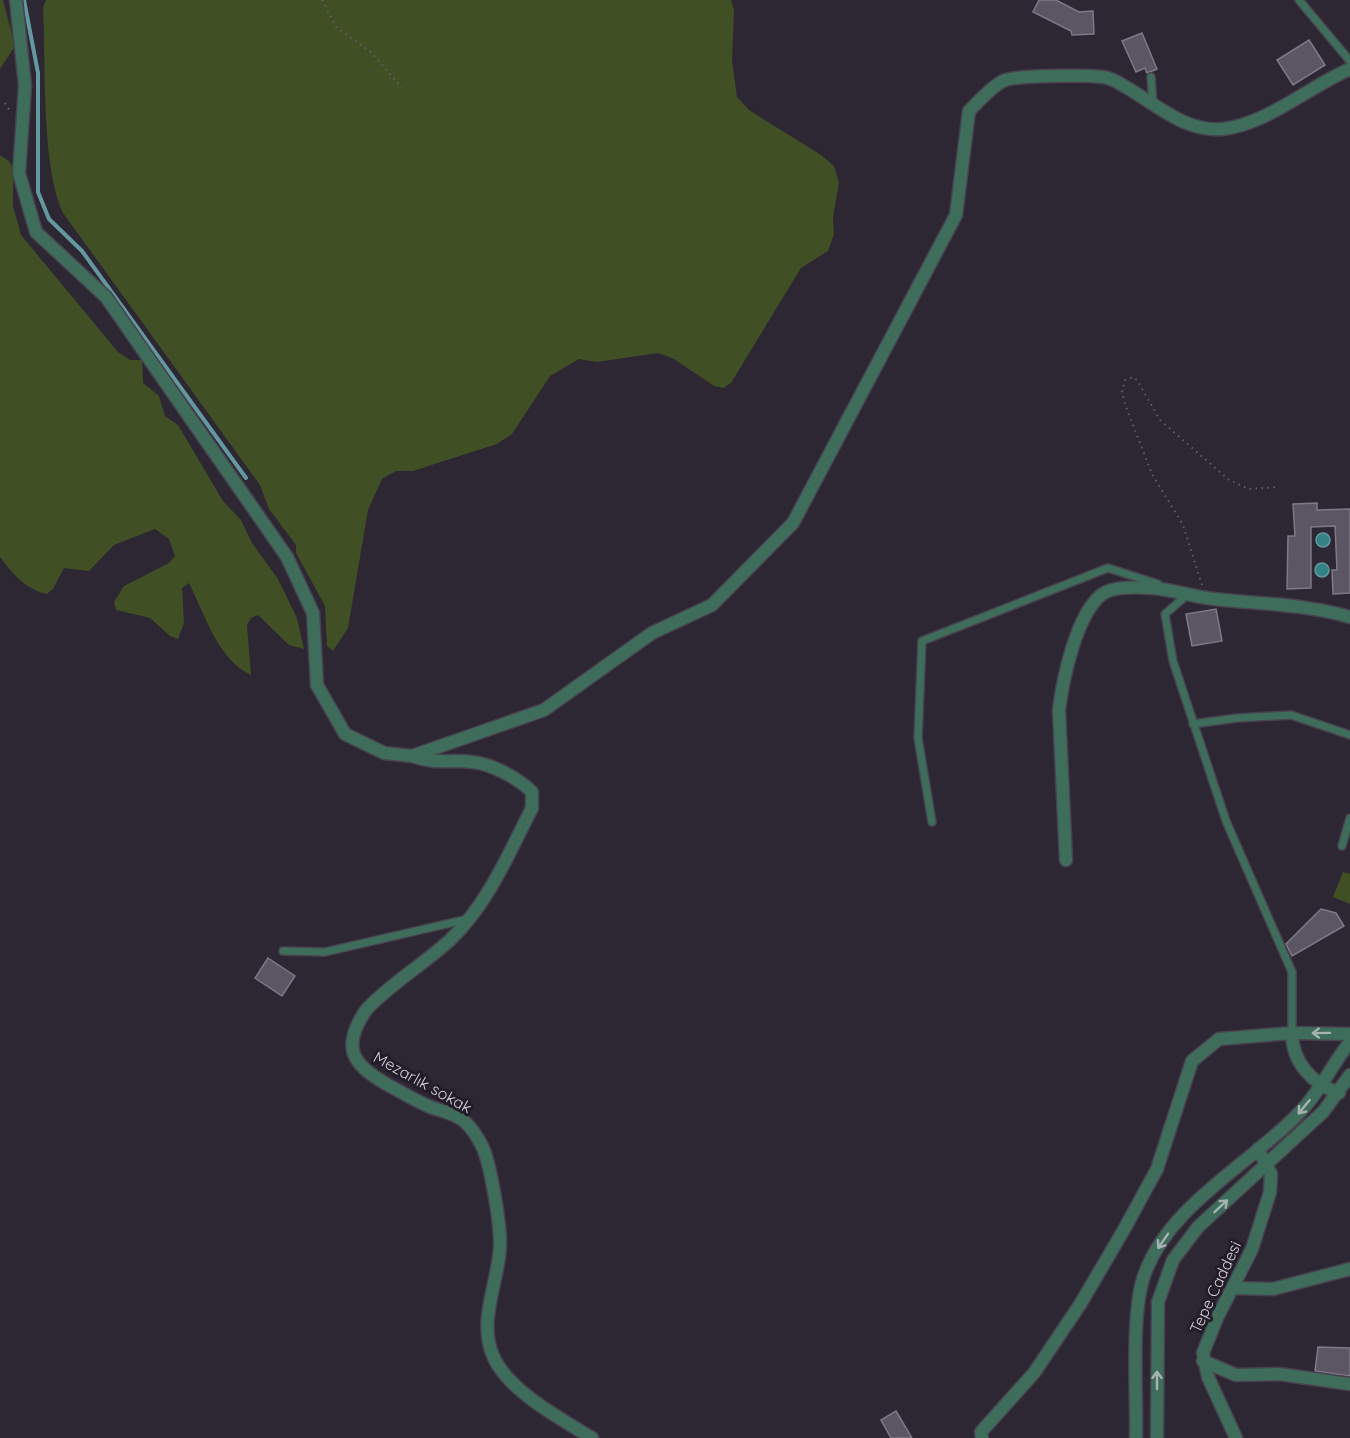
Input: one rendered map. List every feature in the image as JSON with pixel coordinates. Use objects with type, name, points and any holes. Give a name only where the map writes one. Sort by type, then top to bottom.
[{"type":"street","points":[[16,0],[25,86],[19,173],[36,232],[106,297],[286,557],[313,613],[317,685],[345,734],[384,753],[412,756],[543,710],[652,633],[712,604],[793,523],[957,215],[969,111],[983,96],[1004,80],[1086,76],[1107,78],[1197,129],[1224,129],[1266,115],[1325,80],[1350,69]]},
{"type":"street","points":[[1066,860],[1059,710],[1066,670],[1086,616],[1100,596],[1108,591],[1148,587],[1206,598],[1298,605],[1350,617]]},
{"type":"street","name":"Mezarlık sokak","points":[[412,756],[440,764],[474,762],[489,766],[532,792],[532,808],[483,900],[451,938],[366,1010],[355,1025],[351,1040],[352,1053],[372,1076],[414,1100],[464,1121],[476,1134],[484,1152],[500,1245],[487,1318],[489,1341],[495,1359],[509,1378],[529,1396],[592,1438]]},
{"type":"street","points":[[982,1438],[981,1432],[1034,1373],[1081,1303],[1126,1226],[1157,1169],[1192,1061],[1219,1040],[1292,1033],[1350,1034]]},
{"type":"street","points":[[1292,1033],[1292,1046],[1299,1062],[1320,1084],[1339,1093]]},
{"type":"street","points":[[1136,1438],[1138,1310],[1143,1279],[1158,1247],[1185,1214],[1299,1114],[1350,1042]]},
{"type":"street","points":[[1157,1438],[1156,1318],[1159,1294],[1167,1273],[1182,1247],[1198,1227],[1312,1123],[1339,1093],[1350,1075]]},
{"type":"street","name":"Tepe Caddesi","points":[[1236,1438],[1203,1361],[1208,1339],[1252,1249],[1270,1192],[1271,1174],[1258,1149]]},
{"type":"street","points":[[1234,1288],[1273,1289],[1350,1269]]},
{"type":"street","points":[[1203,1361],[1236,1375],[1280,1374],[1350,1384]]},
{"type":"lane","points":[[1299,0],[1350,61]]},
{"type":"lane","points":[[1151,77],[1154,106]]},
{"type":"lane","points":[[932,822],[918,738],[922,641],[1108,568],[1188,594],[1166,614],[1173,661],[1226,821],[1292,972],[1292,1033]]},
{"type":"lane","points":[[1193,724],[1237,718],[1292,715],[1350,735]]},
{"type":"lane","points":[[1342,846],[1350,818]]},
{"type":"lane","points":[[283,951],[325,952],[468,919]]},
{"type":"path","points":[[322,0],[336,27],[372,53],[402,88]]},
{"type":"path","points":[[1206,598],[1183,525],[1152,474],[1126,407],[1122,392],[1125,380],[1133,377],[1137,380],[1160,420],[1229,480],[1249,489],[1279,487]]},
{"type":"shaded area","points":[[0,0],[3,0],[15,46],[0,69]]},
{"type":"shaded area","points":[[46,0],[731,0],[734,10],[732,61],[737,97],[749,110],[821,155],[834,166],[839,183],[833,217],[834,234],[828,251],[801,268],[731,383],[723,388],[714,386],[674,359],[658,353],[597,362],[579,359],[550,376],[512,434],[497,444],[413,471],[396,471],[382,479],[368,510],[348,628],[333,651],[327,646],[325,606],[296,553],[296,545],[269,509],[260,485],[63,213],[56,193],[48,142],[43,8]]},
{"type":"shaded area","points":[[0,155],[9,161],[13,168],[13,206],[21,235],[118,352],[130,360],[142,360],[143,383],[159,396],[165,416],[178,425],[223,501],[241,520],[252,543],[278,579],[297,618],[304,649],[289,645],[258,615],[251,618],[247,625],[251,675],[239,668],[221,647],[189,583],[182,588],[184,623],[178,639],[170,636],[150,618],[116,610],[114,602],[124,586],[169,563],[175,556],[169,539],[155,529],[114,545],[89,571],[64,568],[53,589],[47,594],[26,585],[0,557]]},
{"type":"shaded area","points":[[1320,533],[1326,533],[1330,540],[1326,547],[1320,547],[1316,543],[1316,537]]},
{"type":"shaded area","points":[[1319,563],[1325,563],[1329,570],[1325,577],[1319,577],[1315,573],[1315,567]]},
{"type":"shaded area","points":[[1343,872],[1350,874],[1350,904],[1333,897]]},
{"type":"building","points":[[1039,0],[1056,0],[1079,12],[1093,11],[1094,34],[1072,35],[1071,31],[1033,12]]},
{"type":"building","points":[[1142,33],[1157,69],[1147,73],[1145,68],[1136,72],[1122,41]]},
{"type":"building","points":[[1309,40],[1325,65],[1293,85],[1277,60]]},
{"type":"building","points":[[1317,503],[1317,510],[1350,509],[1350,593],[1333,594],[1332,570],[1337,570],[1335,526],[1311,527],[1311,588],[1287,589],[1288,536],[1295,536],[1293,504]]},
{"type":"building","points":[[1216,609],[1222,641],[1192,646],[1186,614]]},
{"type":"building","points":[[1321,909],[1336,913],[1344,926],[1292,956],[1286,944]]},
{"type":"building","points":[[268,958],[295,976],[282,996],[255,978]]},
{"type":"building","points":[[1318,1347],[1350,1348],[1350,1376],[1315,1371]]},
{"type":"building","points":[[896,1411],[912,1438],[891,1438],[881,1420]]},
{"type":"waterway","points":[[24,0],[38,73],[38,192],[49,219],[82,251],[246,478]]}]
